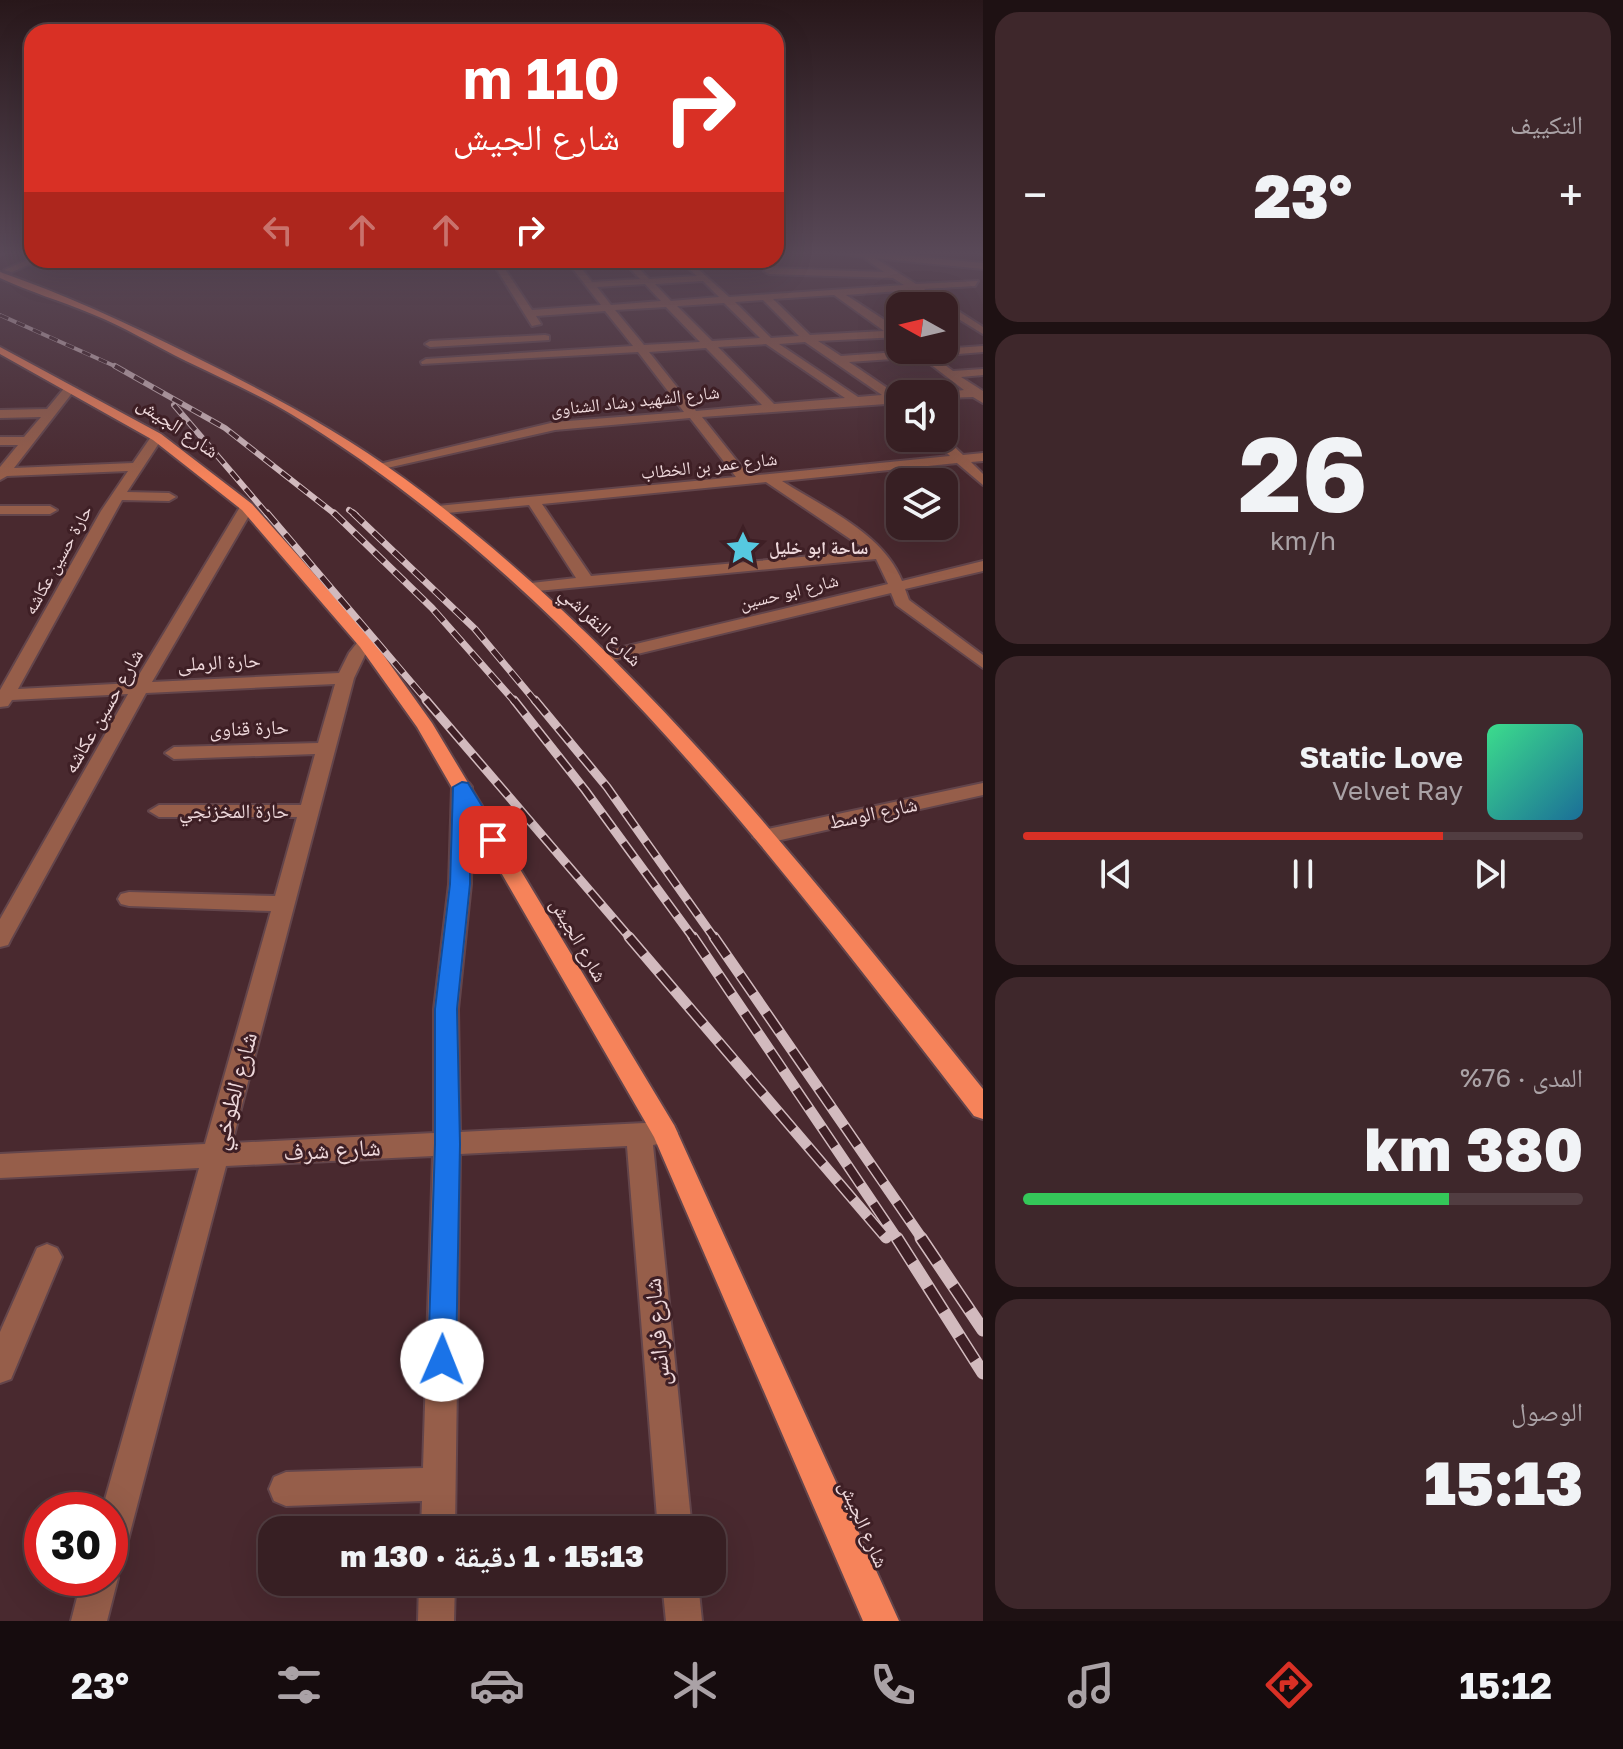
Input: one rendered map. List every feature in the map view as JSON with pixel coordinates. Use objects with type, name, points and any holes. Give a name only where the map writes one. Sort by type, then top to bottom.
[{"type":"main road","name":"شارع النقراشي","points":[[121,327],[296,412],[378,466],[437,510],[527,587],[604,657],[676,733],[983,1108]]},
{"type":"main road","name":"شارع الجيش","points":[[0,350],[157,437],[247,507],[366,643],[426,727],[652,1134],[881,1621]]},
{"type":"street","points":[[538,327],[556,355]]},
{"type":"street","points":[[623,327],[746,481]]},
{"type":"street","points":[[692,327],[770,407]]},
{"type":"street","points":[[754,327],[768,341],[855,400]]},
{"type":"street","points":[[795,327],[837,360],[886,391]]},
{"type":"street","points":[[426,362],[886,335]]},
{"type":"street","points":[[430,344],[545,338]]},
{"type":"street","points":[[958,350],[983,349]]},
{"type":"street","points":[[837,360],[886,355]]},
{"type":"street","points":[[937,364],[981,395]]},
{"type":"street","points":[[951,374],[983,372]]},
{"type":"street","points":[[1,473],[70,388]]},
{"type":"street","points":[[958,395],[981,395]]},
{"type":"street","name":"شارع الشهيد رشاد الشناوى","points":[[378,466],[555,426],[691,412],[886,399]]},
{"type":"street","points":[[0,414],[48,413]]},
{"type":"street","name":"حارة حسين عكاشه","points":[[2,699],[117,496],[157,437]]},
{"type":"street","points":[[0,441],[25,441]]},
{"type":"street","points":[[953,452],[983,481]]},
{"type":"street","name":"شارع عمر بن الخطاب","points":[[437,510],[983,457]]},
{"type":"street","points":[[1,473],[138,467]]},
{"type":"street","points":[[769,478],[881,554],[902,602],[983,663]]},
{"type":"street","points":[[117,496],[169,497]]},
{"type":"street","points":[[533,501],[586,581]]},
{"type":"street","name":"شارع حسين عكاشه","points":[[0,939],[140,688],[247,507]]},
{"type":"street","points":[[0,510],[50,510]]},
{"type":"street","points":[[527,587],[881,554]]},
{"type":"street","name":"شارع ابو حسين","points":[[604,657],[983,566]]},
{"type":"street","name":"شارع الطوخي","points":[[124,1492],[345,678],[357,653],[366,643]]},
{"type":"street","name":"حارة الرملى","points":[[2,699],[140,688],[345,678]]},
{"type":"street","name":"حارة قناوى","points":[[174,753],[326,748]]},
{"type":"street","points":[[438,1516],[447,1144],[446,1009],[460,884],[462,787]]},
{"type":"street","name":"شارع الوسط","points":[[763,837],[983,789]]},
{"type":"street","name":"حارة المخزنجي","points":[[159,811],[309,811]]},
{"type":"street","points":[[129,899],[284,904]]},
{"type":"street","name":"شارع شرف","points":[[0,1166],[652,1134]]},
{"type":"street","name":"شارع فرانس","points":[[652,1134],[674,1516]]},
{"type":"street","points":[[0,1368],[47,1257]]},
{"type":"street","points":[[286,1489],[439,1484]]},
{"type":"street","points":[[89,1621],[95,1596]]},
{"type":"street","points":[[436,1621],[437,1596]]},
{"type":"street","points":[[681,1596],[684,1621]]},
{"type":"railway","points":[[26,327],[117,367]]},
{"type":"railway","points":[[117,367],[225,428],[336,515]]},
{"type":"railway","points":[[174,405],[268,515]]},
{"type":"railway","points":[[349,510],[356,515]]},
{"type":"railway","points":[[267,513],[428,702]]},
{"type":"railway","points":[[334,513],[432,608],[515,702]]},
{"type":"railway","points":[[353,513],[475,629],[536,702]]},
{"type":"railway","points":[[426,700],[631,939]]},
{"type":"railway","points":[[514,700],[585,790],[694,939]]},
{"type":"railway","points":[[535,700],[607,787],[715,939]]},
{"type":"railway","points":[[629,937],[886,1238]]},
{"type":"railway","points":[[693,937],[898,1240]]},
{"type":"railway","points":[[714,937],[923,1240]]},
{"type":"railway","points":[[897,1238],[983,1373]]},
{"type":"railway","points":[[921,1238],[983,1330]]},
{"type":"place","name":"ساحة ابو خليل","points":[[743,548]]},
{"type":"route","points":[[442,1360],[447,1144],[446,1009],[460,884],[462,787],[493,840]]}]
